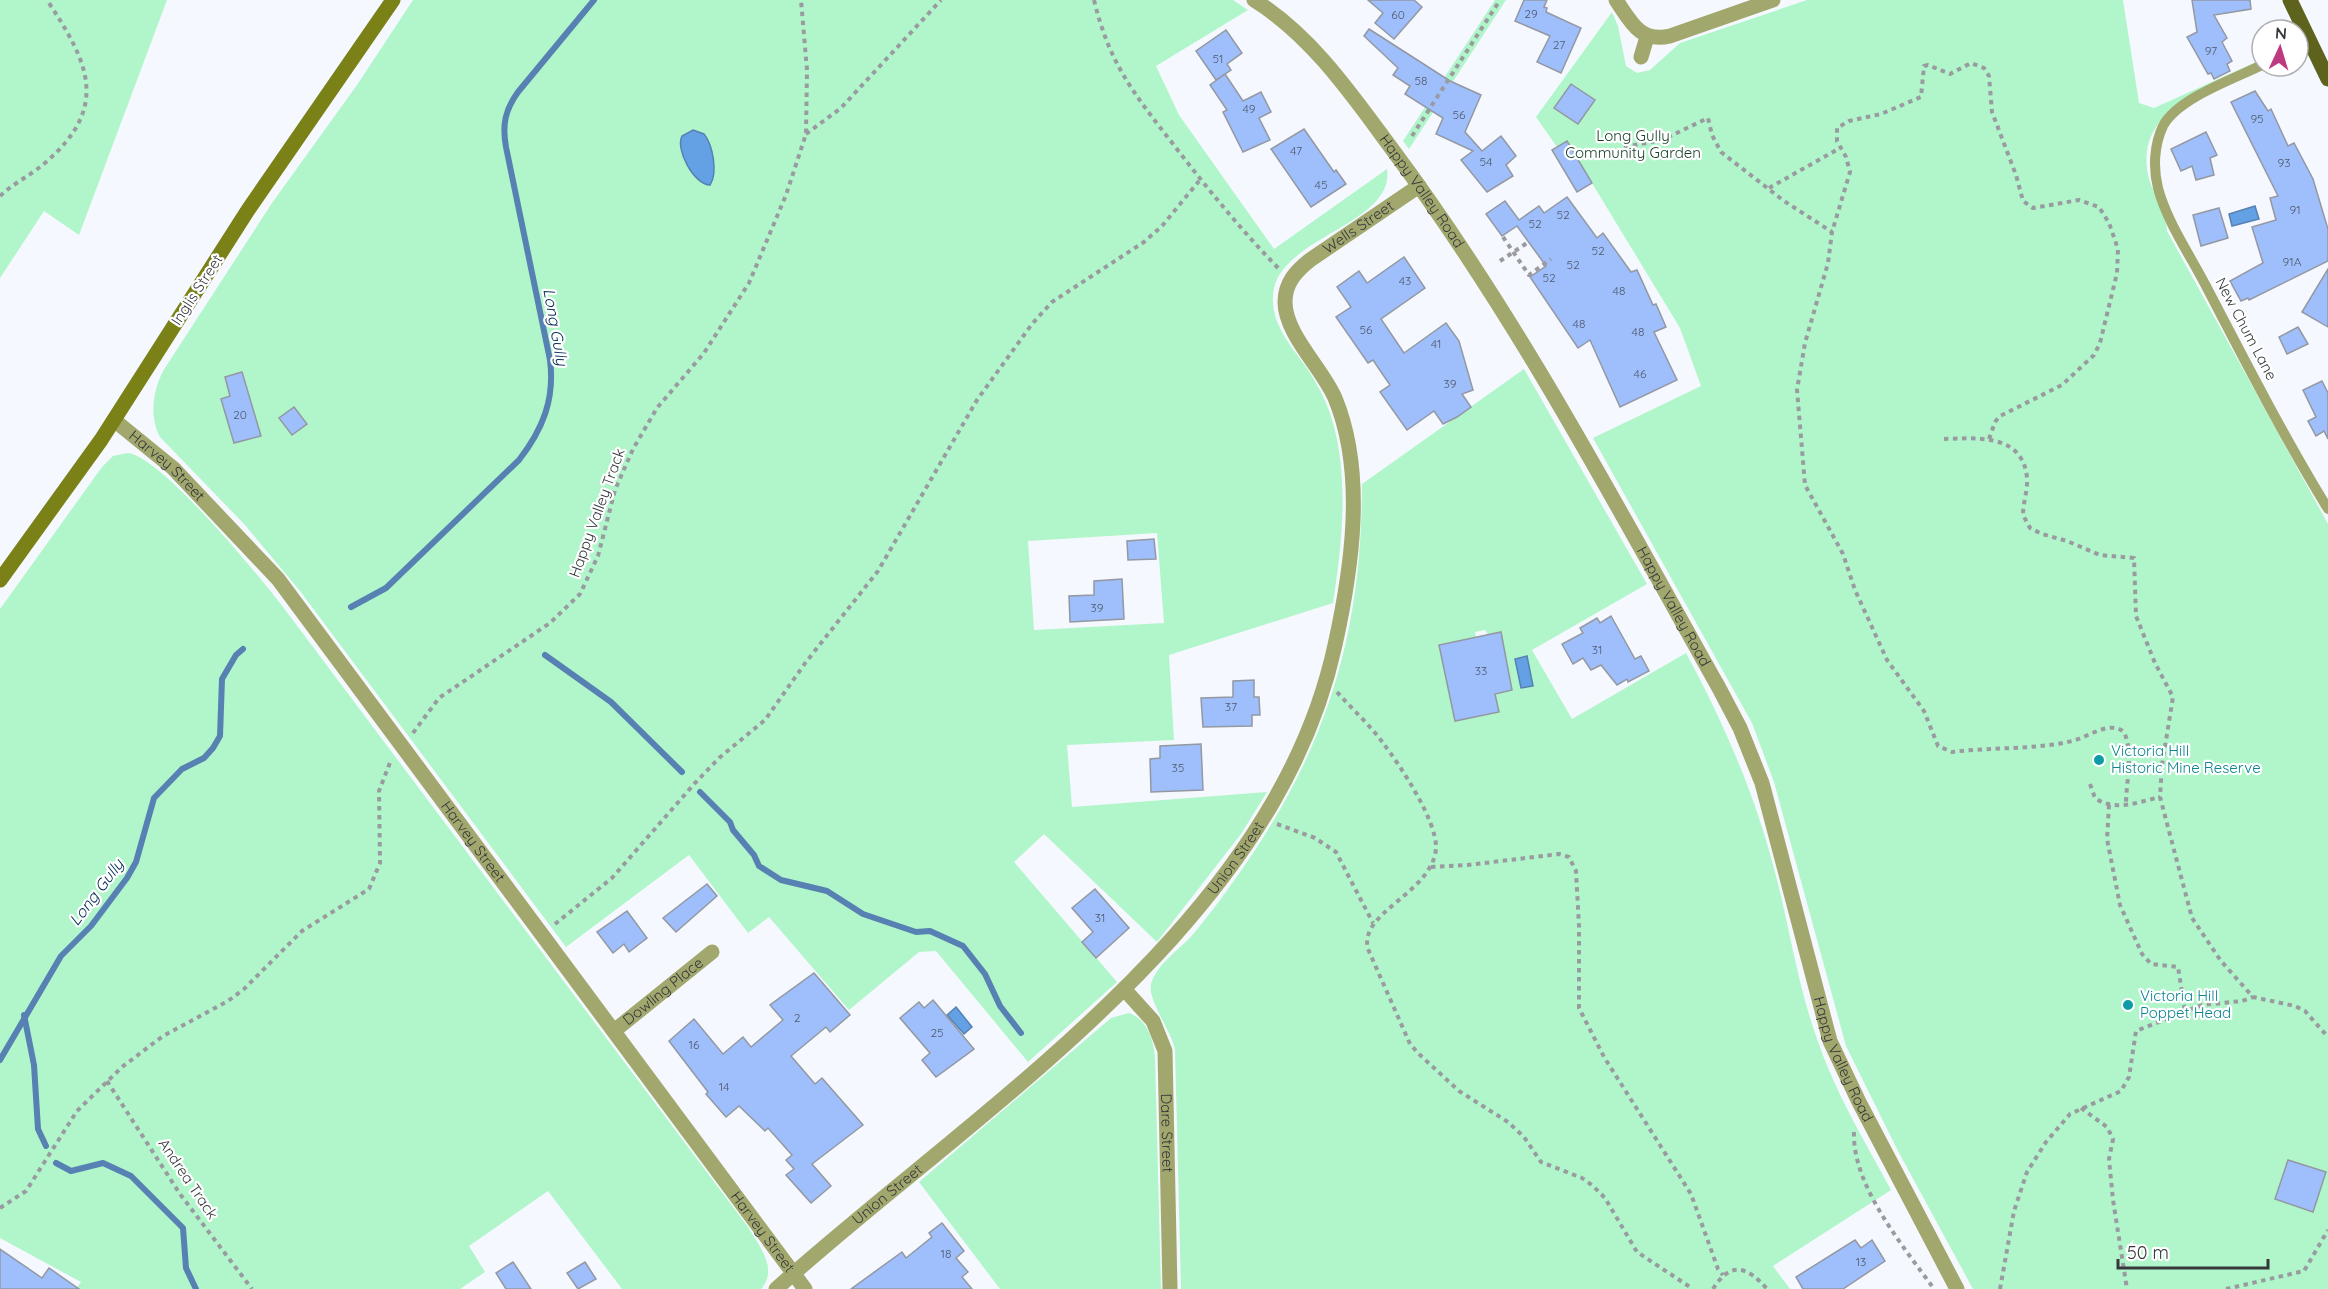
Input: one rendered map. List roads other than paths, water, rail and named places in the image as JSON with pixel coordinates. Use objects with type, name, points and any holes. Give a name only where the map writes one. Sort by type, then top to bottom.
[{"type":"main road","name":"Inglis Street","points":[[0,580],[114,420],[248,210],[393,0]]},
{"type":"main road","points":[[2290,0],[2296,18]]},
{"type":"main road","points":[[2310,52],[2328,79]]},
{"type":"street","name":"Happy Valley Road","points":[[1254,0],[1288,25],[1333,72],[1419,186],[1494,296],[1561,408],[1740,728],[1762,783],[1830,1041],[1859,1102],[1957,1289]]},
{"type":"street","points":[[1616,0],[1635,28],[1647,37],[1670,36],[1773,0]]},
{"type":"street","points":[[1641,57],[1647,37]]},
{"type":"street","name":"Wells Street","points":[[1294,275],[1419,186]]},
{"type":"street","name":"Union Street","points":[[776,1289],[1037,1068],[1125,990],[1195,911],[1263,819],[1292,765],[1326,681],[1348,573],[1352,514],[1350,457],[1346,430],[1336,400],[1319,368],[1290,323],[1285,303],[1294,275]]},
{"type":"street","name":"Harvey Street","points":[[114,420],[173,468],[278,579],[806,1289]]},
{"type":"street","name":"Dowling Place","points":[[614,1031],[712,952]]},
{"type":"street","name":"Dare Street","points":[[1125,990],[1153,1021],[1165,1051],[1170,1289]]},
{"type":"lane","name":"New Chum Lane","points":[[2250,71],[2178,108],[2160,133],[2155,157],[2159,190],[2167,210],[2259,388],[2328,509]]},
{"type":"water","points":[[693,130],[704,134],[710,145],[714,174],[710,185],[692,173],[681,149],[682,136]]},
{"type":"water","points":[[2255,206],[2259,219],[2232,226],[2229,214]]},
{"type":"water","points":[[1527,656],[1533,686],[1521,688],[1515,659]]},
{"type":"water","points":[[956,1007],[972,1027],[964,1034],[947,1015]]},
{"type":"waterway","name":"Long Gully","points":[[351,607],[386,588],[519,460],[541,425],[551,388],[550,360],[504,132],[507,112],[518,92],[594,0]]},
{"type":"waterway","name":"Long Gully","points":[[0,1060],[61,956],[91,926],[127,878],[136,862],[154,798],[182,769],[204,758],[213,748],[220,736],[222,679],[236,655],[243,649]]},
{"type":"waterway","points":[[545,655],[611,702],[682,772]]},
{"type":"waterway","points":[[700,792],[730,822],[733,830],[754,855],[759,866],[781,880],[827,891],[863,914],[916,932],[930,931],[963,946],[985,974],[1000,1006],[1021,1033]]},
{"type":"waterway","points":[[24,1015],[34,1065],[38,1129],[46,1146]]},
{"type":"waterway","points":[[56,1163],[71,1171],[103,1163],[131,1176],[183,1228],[186,1268],[196,1289]]},
{"type":"place","name":"Victoria Hill Historic Mine Reserve","points":[[2099,760]]},
{"type":"place","name":"Victoria Hill Poppet Head","points":[[2128,1005]]},
{"type":"park label","name":"Long Gully Community Garden","points":[[1633,144]]}]
